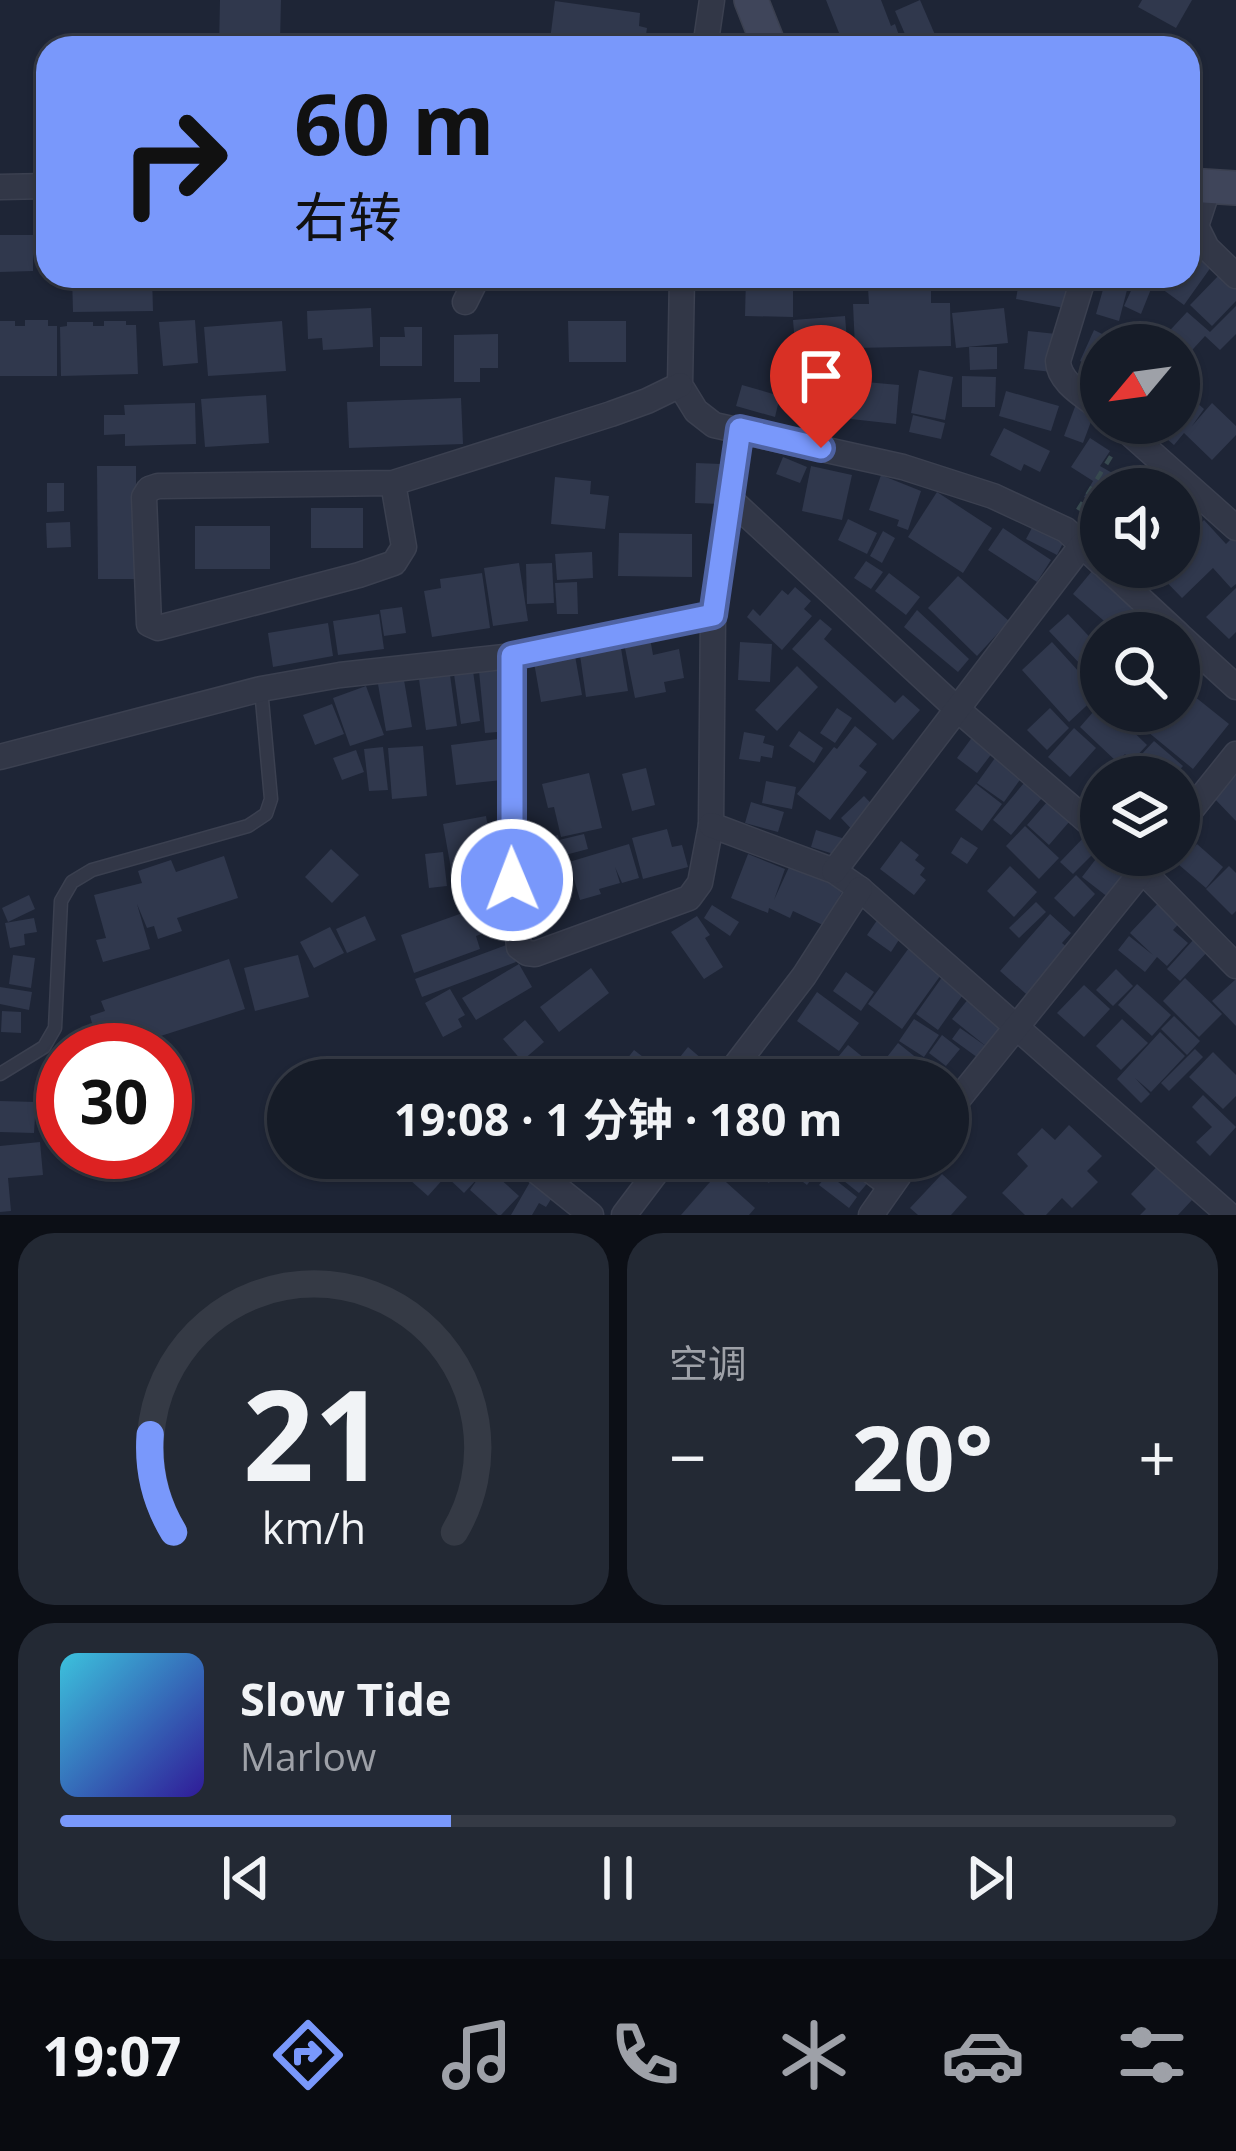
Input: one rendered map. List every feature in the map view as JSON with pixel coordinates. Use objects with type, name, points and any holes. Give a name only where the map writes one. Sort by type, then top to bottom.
[{"type":"street","points":[[706,36],[712,0]]},
{"type":"street","points":[[751,0],[765,36]]},
{"type":"street","points":[[0,187],[36,186]]},
{"type":"street","points":[[1200,215],[1211,186]]},
{"type":"street","points":[[1200,234],[1207,248],[1236,276]]},
{"type":"street","points":[[465,302],[472,288]]},
{"type":"street","points":[[682,288],[680,385],[696,411],[714,425],[903,466],[993,496],[1080,546]]},
{"type":"street","points":[[1080,288],[1058,361],[1058,371],[1080,392]]},
{"type":"street","points":[[393,483],[404,547],[394,563],[158,628],[149,625],[144,497],[149,489],[393,483],[629,408],[680,385]]},
{"type":"street","points":[[512,656],[513,903],[519,946],[536,954],[689,898],[700,883],[711,825],[713,615],[740,429]]},
{"type":"street","points":[[1143,444],[1236,528]]},
{"type":"street","points":[[730,499],[957,709],[1080,814]]},
{"type":"street","points":[[834,871],[957,709],[1080,562]]},
{"type":"street","points":[[1129,588],[1154,612]]},
{"type":"street","points":[[0,757],[261,689],[512,656],[713,615]]},
{"type":"street","points":[[1200,654],[1236,687]]},
{"type":"street","points":[[1200,799],[1236,754]]},
{"type":"street","points":[[711,825],[834,871],[860,889],[1229,1215]]},
{"type":"street","points":[[969,1087],[1130,876]]},
{"type":"street","points":[[1156,876],[1236,966]]},
{"type":"street","points":[[746,1059],[860,889]]},
{"type":"street","points":[[546,1179],[591,1215]]},
{"type":"street","points":[[624,1215],[651,1179]]},
{"type":"street","points":[[882,1179],[891,1186]]},
{"type":"street","points":[[871,1215],[896,1179]]},
{"type":"lane","points":[[0,1074],[44,1047],[55,1028],[61,901],[73,882],[92,870],[248,826],[266,814],[271,799],[261,689]]},
{"type":"building","points":[[220,0],[281,0],[280,36],[219,36]]},
{"type":"building","points":[[826,0],[881,0],[899,36],[840,36]]},
{"type":"building","points":[[920,0],[936,36],[906,36],[895,11]]},
{"type":"building","points":[[1142,0],[1192,0],[1176,28],[1138,7]]},
{"type":"building","points":[[555,1],[640,13],[639,26],[647,28],[646,36],[551,36]]},
{"type":"building","points":[[0,235],[33,235],[33,271],[0,272]]},
{"type":"building","points":[[1200,249],[1216,260],[1200,282]]},
{"type":"building","points":[[1221,273],[1236,287],[1236,301],[1212,326],[1190,305]]},
{"type":"building","points":[[72,288],[152,288],[153,311],[73,312]]},
{"type":"building","points":[[746,288],[793,288],[793,317],[745,316]]},
{"type":"building","points":[[868,288],[931,288],[931,303],[950,303],[951,346],[855,348],[853,304],[869,304]]},
{"type":"building","points":[[1018,288],[1079,288],[1080,311],[1016,299]]},
{"type":"building","points":[[1103,288],[1127,288],[1119,321],[1096,314]]},
{"type":"building","points":[[1132,288],[1151,289],[1141,314],[1124,306]]},
{"type":"building","points":[[1161,288],[1196,288],[1184,305]]},
{"type":"building","points":[[1236,306],[1236,334],[1220,350],[1205,336],[1200,341],[1200,324],[1176,324],[1187,312],[1210,332]]},
{"type":"building","points":[[371,308],[373,347],[323,350],[322,338],[308,339],[307,311]]},
{"type":"building","points":[[1004,308],[1008,343],[956,348],[952,313]]},
{"type":"building","points":[[845,316],[848,352],[796,356],[793,320]]},
{"type":"building","points":[[25,320],[48,320],[48,326],[57,326],[57,376],[0,376],[0,321],[25,326]]},
{"type":"building","points":[[195,320],[198,363],[163,366],[159,322]]},
{"type":"building","points":[[104,321],[136,325],[138,374],[61,376],[60,327],[67,322],[104,326]]},
{"type":"building","points":[[282,321],[286,371],[208,376],[204,327]]},
{"type":"building","points":[[568,321],[626,321],[626,362],[569,362]]},
{"type":"building","points":[[404,327],[422,327],[422,366],[380,366],[380,337],[405,337]]},
{"type":"building","points":[[1028,331],[1066,335],[1062,373],[1024,369]]},
{"type":"building","points":[[498,334],[498,368],[480,368],[480,382],[454,382],[454,335]]},
{"type":"building","points":[[969,347],[997,347],[997,369],[970,370]]},
{"type":"building","points":[[919,370],[953,377],[945,420],[911,413]]},
{"type":"building","points":[[820,373],[850,378],[846,406],[816,402]]},
{"type":"building","points":[[962,376],[996,377],[995,407],[962,407]]},
{"type":"building","points":[[855,381],[899,385],[896,424],[851,419]]},
{"type":"building","points":[[742,385],[780,396],[775,417],[736,406]]},
{"type":"building","points":[[1006,391],[1059,406],[1051,431],[999,416]]},
{"type":"building","points":[[266,395],[269,443],[205,447],[201,399]]},
{"type":"building","points":[[461,398],[463,444],[349,448],[347,402]]},
{"type":"building","points":[[195,403],[196,444],[125,446],[125,434],[104,435],[104,415],[125,415],[124,405]]},
{"type":"building","points":[[1212,403],[1236,426],[1236,435],[1212,460],[1195,444],[1200,444],[1200,417]]},
{"type":"building","points":[[1076,404],[1080,405],[1080,442],[1064,436]]},
{"type":"building","points":[[913,415],[945,423],[941,439],[909,432]]},
{"type":"building","points":[[1004,428],[1050,451],[1040,472],[1024,464],[1021,471],[990,455]]},
{"type":"building","points":[[1086,444],[1099,444],[1110,451],[1100,466],[1104,468],[1080,468],[1080,473],[1071,467]]},
{"type":"building","points":[[783,457],[807,467],[800,483],[776,474]]},
{"type":"building","points":[[696,463],[721,464],[719,504],[695,503]]},
{"type":"building","points":[[97,466],[136,466],[136,579],[98,579]]},
{"type":"building","points":[[811,466],[852,475],[842,520],[802,511]]},
{"type":"building","points":[[881,475],[921,491],[908,530],[897,526],[899,520],[869,510]]},
{"type":"building","points":[[555,477],[591,481],[590,494],[609,496],[605,529],[551,524]]},
{"type":"building","points":[[47,483],[64,483],[64,511],[47,512]]},
{"type":"building","points":[[937,492],[992,528],[963,573],[908,537]]},
{"type":"building","points":[[311,508],[363,508],[363,548],[311,548]]},
{"type":"building","points":[[848,519],[877,533],[867,554],[838,540]]},
{"type":"building","points":[[1204,520],[1226,544],[1236,534],[1236,584],[1231,588],[1213,568],[1200,581],[1200,524]]},
{"type":"building","points":[[70,522],[71,547],[47,548],[46,523]]},
{"type":"building","points":[[1034,524],[1064,541],[1057,555],[1026,539]]},
{"type":"building","points":[[195,526],[270,526],[270,569],[195,569]]},
{"type":"building","points":[[1003,528],[1051,560],[1037,582],[988,550]]},
{"type":"building","points":[[883,531],[895,538],[882,563],[870,556]]},
{"type":"building","points":[[619,533],[692,534],[692,577],[618,576]]},
{"type":"building","points":[[592,552],[593,578],[557,580],[555,554]]},
{"type":"building","points":[[866,561],[883,572],[871,589],[854,578]]},
{"type":"building","points":[[519,563],[528,621],[493,626],[484,568]]},
{"type":"building","points":[[552,563],[554,603],[527,604],[526,564]]},
{"type":"building","points":[[482,573],[490,628],[432,637],[424,591],[441,588],[440,579]]},
{"type":"building","points":[[889,573],[920,597],[906,615],[875,591]]},
{"type":"building","points":[[958,576],[1009,621],[977,656],[928,608]]},
{"type":"building","points":[[577,582],[578,614],[557,614],[555,583]]},
{"type":"building","points":[[1080,586],[1123,588],[1151,612],[1094,612],[1073,594]]},
{"type":"building","points":[[795,587],[811,601],[804,609],[812,616],[782,650],[747,617],[753,609],[760,616],[782,590],[788,595]]},
{"type":"building","points":[[1172,588],[1192,588],[1182,598]]},
{"type":"building","points":[[1236,588],[1236,632],[1229,639],[1206,617]]},
{"type":"building","points":[[402,607],[406,633],[384,636],[380,610]]},
{"type":"building","points":[[917,610],[969,659],[958,672],[904,627]]},
{"type":"building","points":[[379,614],[384,649],[338,655],[333,621]]},
{"type":"building","points":[[1068,614],[1080,627],[1080,664],[1049,631]]},
{"type":"building","points":[[820,619],[832,629],[824,639],[895,703],[903,695],[920,710],[893,740],[792,649]]},
{"type":"building","points":[[328,623],[333,656],[273,667],[268,633]]},
{"type":"building","points":[[650,638],[653,655],[679,649],[684,678],[664,682],[666,692],[635,698],[624,643]]},
{"type":"building","points":[[620,642],[628,691],[586,697],[579,648]]},
{"type":"building","points":[[740,642],[772,644],[770,682],[738,680]]},
{"type":"building","points":[[1052,642],[1080,673],[1080,712],[1069,722],[1022,670]]},
{"type":"building","points":[[574,650],[582,695],[541,702],[533,657]]},
{"type":"building","points":[[797,666],[818,687],[777,731],[755,710]]},
{"type":"building","points":[[505,669],[511,731],[485,733],[479,671]]},
{"type":"building","points":[[473,671],[480,721],[461,724],[454,674]]},
{"type":"building","points":[[450,675],[457,726],[426,730],[419,679]]},
{"type":"building","points":[[404,680],[412,727],[386,731],[378,684]]},
{"type":"building","points":[[366,686],[384,735],[350,746],[333,698]]},
{"type":"building","points":[[1200,701],[1229,724],[1200,760],[1200,756],[1177,756],[1148,732],[1200,732]]},
{"type":"building","points":[[332,704],[344,734],[315,745],[303,715]]},
{"type":"building","points":[[837,708],[852,718],[835,743],[820,733]]},
{"type":"building","points":[[1050,708],[1069,728],[1047,750],[1027,730]]},
{"type":"building","points":[[855,726],[877,744],[859,766],[867,772],[830,820],[797,794]]},
{"type":"building","points":[[1074,728],[1096,748],[1089,756],[1080,756],[1080,766],[1070,777],[1048,757]]},
{"type":"building","points":[[799,731],[823,748],[814,763],[789,746]]},
{"type":"building","points":[[744,732],[765,736],[763,743],[774,746],[772,758],[761,756],[760,762],[739,759]]},
{"type":"building","points":[[976,732],[996,748],[977,773],[957,758]]},
{"type":"building","points":[[1085,732],[1134,732],[1147,745],[1137,756],[1111,756]]},
{"type":"building","points":[[498,739],[502,780],[456,785],[451,745]]},
{"type":"building","points":[[1154,741],[1171,756],[1142,756]]},
{"type":"building","points":[[423,746],[427,796],[392,799],[388,748]]},
{"type":"building","points":[[383,747],[388,790],[369,791],[364,749]]},
{"type":"building","points":[[356,750],[364,772],[342,780],[333,758]]},
{"type":"building","points":[[995,758],[1022,777],[1004,802],[977,783]]},
{"type":"building","points":[[646,768],[655,805],[632,811],[622,774]]},
{"type":"building","points":[[589,773],[602,828],[561,837],[542,784]]},
{"type":"building","points":[[1236,775],[1236,821],[1213,797]]},
{"type":"building","points":[[1029,777],[1047,792],[1011,835],[993,820]]},
{"type":"building","points":[[766,781],[796,787],[792,809],[762,803]]},
{"type":"building","points":[[976,784],[1002,804],[982,831],[955,810]]},
{"type":"building","points":[[1054,794],[1076,814],[1049,845],[1027,825]]},
{"type":"building","points":[[864,796],[881,814],[858,836],[841,818]]},
{"type":"building","points":[[751,802],[784,812],[778,832],[745,823]]},
{"type":"building","points":[[486,816],[496,873],[453,880],[443,824]]},
{"type":"building","points":[[1025,826],[1059,858],[1039,879],[1006,846]]},
{"type":"building","points":[[667,829],[672,847],[682,845],[688,867],[643,879],[632,838]]},
{"type":"building","points":[[816,830],[858,843],[853,860],[811,847]]},
{"type":"building","points":[[584,834],[588,849],[546,860],[540,840]]},
{"type":"building","points":[[961,837],[978,848],[967,864],[951,853]]},
{"type":"building","points":[[901,841],[919,855],[915,860],[925,868],[920,875],[926,880],[914,895],[880,869]]},
{"type":"building","points":[[1080,841],[1080,867],[1073,874],[1060,862]]},
{"type":"building","points":[[629,844],[639,878],[622,883],[615,867],[620,883],[580,900],[569,862]]},
{"type":"building","points":[[1200,847],[1223,867],[1206,888],[1192,876],[1200,876]]},
{"type":"building","points":[[331,849],[359,875],[332,903],[305,877]]},
{"type":"building","points":[[443,852],[447,886],[429,888],[425,854]]},
{"type":"building","points":[[748,854],[785,869],[774,900],[790,865],[844,887],[825,926],[793,911],[790,918],[731,898]]},
{"type":"building","points":[[224,856],[238,898],[177,918],[182,931],[158,939],[154,926],[147,928],[137,904],[150,949],[103,962],[96,940],[106,938],[94,895],[142,883],[138,871],[171,860],[176,872]]},
{"type":"building","points":[[1010,866],[1037,892],[1014,917],[987,891]]},
{"type":"building","points":[[1229,866],[1236,873],[1236,911],[1232,915],[1206,889]]},
{"type":"building","points":[[1076,875],[1095,894],[1074,917],[1054,898]]},
{"type":"building","points":[[1128,876],[1131,878],[1113,901],[1082,877]]},
{"type":"building","points":[[29,895],[35,909],[8,922],[2,908]]},
{"type":"building","points":[[1163,898],[1184,918],[1173,930],[1188,943],[1167,966],[1157,957],[1145,972],[1118,950],[1129,936],[1153,955],[1130,933]]},
{"type":"building","points":[[1036,902],[1046,912],[1019,938],[1009,928]]},
{"type":"building","points":[[712,905],[739,922],[730,936],[704,918]]},
{"type":"building","points":[[482,906],[490,931],[476,936],[480,949],[414,973],[401,935]]},
{"type":"building","points":[[882,913],[906,929],[891,952],[867,935]]},
{"type":"building","points":[[1050,914],[1071,933],[1062,943],[1069,949],[1034,1001],[1000,971]]},
{"type":"building","points":[[365,916],[376,940],[347,953],[336,929]]},
{"type":"building","points":[[697,916],[723,967],[704,979],[671,932]]},
{"type":"building","points":[[34,918],[37,932],[24,934],[25,945],[10,948],[5,923]]},
{"type":"building","points":[[330,927],[344,953],[314,968],[300,942]]},
{"type":"building","points":[[1195,938],[1209,950],[1180,981],[1167,969]]},
{"type":"building","points":[[914,941],[948,965],[902,1029],[868,1004]]},
{"type":"building","points":[[509,944],[516,962],[422,997],[415,979]]},
{"type":"building","points":[[13,955],[35,958],[31,988],[9,984]]},
{"type":"building","points":[[298,955],[309,997],[255,1011],[244,968]]},
{"type":"building","points":[[229,959],[245,1009],[192,1026],[92,1023],[90,1016],[105,1011],[101,1001]]},
{"type":"building","points":[[519,964],[532,987],[476,1020],[462,998]]},
{"type":"building","points":[[950,966],[972,982],[938,1030],[916,1014]]},
{"type":"building","points":[[591,968],[609,993],[559,1032],[540,1007]]},
{"type":"building","points":[[1116,969],[1133,986],[1113,1006],[1096,990]]},
{"type":"building","points":[[846,972],[874,992],[861,1011],[833,991]]},
{"type":"building","points":[[1185,978],[1222,1014],[1199,1037],[1163,1001]]},
{"type":"building","points":[[1236,979],[1236,1026],[1212,1001]]},
{"type":"building","points":[[1137,984],[1171,1015],[1152,1036],[1118,1005]]},
{"type":"building","points":[[1084,985],[1110,1009],[1084,1037],[1057,1013]]},
{"type":"building","points":[[0,987],[32,992],[29,1010],[0,1004]]},
{"type":"building","points":[[978,987],[1019,1020],[985,1063],[952,1039],[960,1028],[987,1047],[952,1019]]},
{"type":"building","points":[[450,989],[465,1015],[458,1019],[462,1027],[443,1037],[425,1003]]},
{"type":"building","points":[[817,992],[859,1023],[839,1051],[797,1021]]},
{"type":"building","points":[[2,1011],[21,1012],[21,1033],[1,1032]]},
{"type":"building","points":[[1174,1016],[1200,1041],[1187,1055],[1161,1029]]},
{"type":"building","points":[[914,1019],[939,1035],[924,1057],[899,1041]]},
{"type":"building","points":[[1122,1019],[1148,1043],[1121,1070],[1096,1046]]},
{"type":"building","points":[[525,1020],[544,1042],[520,1059],[503,1039]]},
{"type":"building","points":[[1160,1032],[1185,1056],[1151,1092],[1135,1078],[1150,1094],[1141,1103],[1117,1079]]},
{"type":"building","points":[[942,1035],[960,1049],[952,1059],[937,1059],[929,1053]]},
{"type":"building","points":[[898,1043],[918,1059],[885,1059]]},
{"type":"building","points":[[848,1045],[865,1059],[836,1059]]},
{"type":"building","points":[[688,1047],[702,1059],[678,1059]]},
{"type":"building","points":[[1195,1049],[1203,1057],[1169,1091],[1161,1083]]},
{"type":"building","points":[[1213,1052],[1236,1075],[1236,1096],[1223,1109],[1189,1077]]},
{"type":"building","points":[[1203,1095],[1236,1127],[1210,1156],[1196,1142],[1212,1127],[1192,1107]]},
{"type":"building","points":[[0,1101],[36,1102],[34,1133],[0,1132]]},
{"type":"building","points":[[1069,1125],[1102,1156],[1087,1171],[1098,1182],[1072,1208],[1062,1198],[1046,1215],[1025,1215],[1002,1193],[1028,1166],[1017,1154],[1042,1128],[1055,1140]]},
{"type":"building","points":[[36,1142],[36,1176],[8,1178],[11,1211],[0,1212],[0,1146]]},
{"type":"building","points":[[1168,1155],[1189,1174],[1178,1186],[1192,1200],[1178,1215],[1140,1215],[1146,1209],[1131,1194]]},
{"type":"building","points":[[409,1179],[443,1179],[428,1196]]},
{"type":"building","points":[[449,1179],[477,1179],[464,1193]]},
{"type":"building","points":[[478,1179],[500,1179],[519,1196],[498,1215],[470,1190]]},
{"type":"building","points":[[713,1179],[723,1179],[755,1208],[749,1215],[681,1215]]},
{"type":"building","points":[[824,1179],[834,1179],[857,1197],[849,1208],[819,1185]]},
{"type":"building","points":[[842,1179],[871,1179],[859,1193]]},
{"type":"building","points":[[937,1179],[947,1179],[967,1197],[951,1215],[918,1215],[910,1208]]},
{"type":"building","points":[[530,1182],[553,1196],[546,1207],[539,1203],[532,1215],[511,1215]]},
{"type":"route","points":[[512,880],[512,656],[713,615],[740,429],[821,448]]}]
